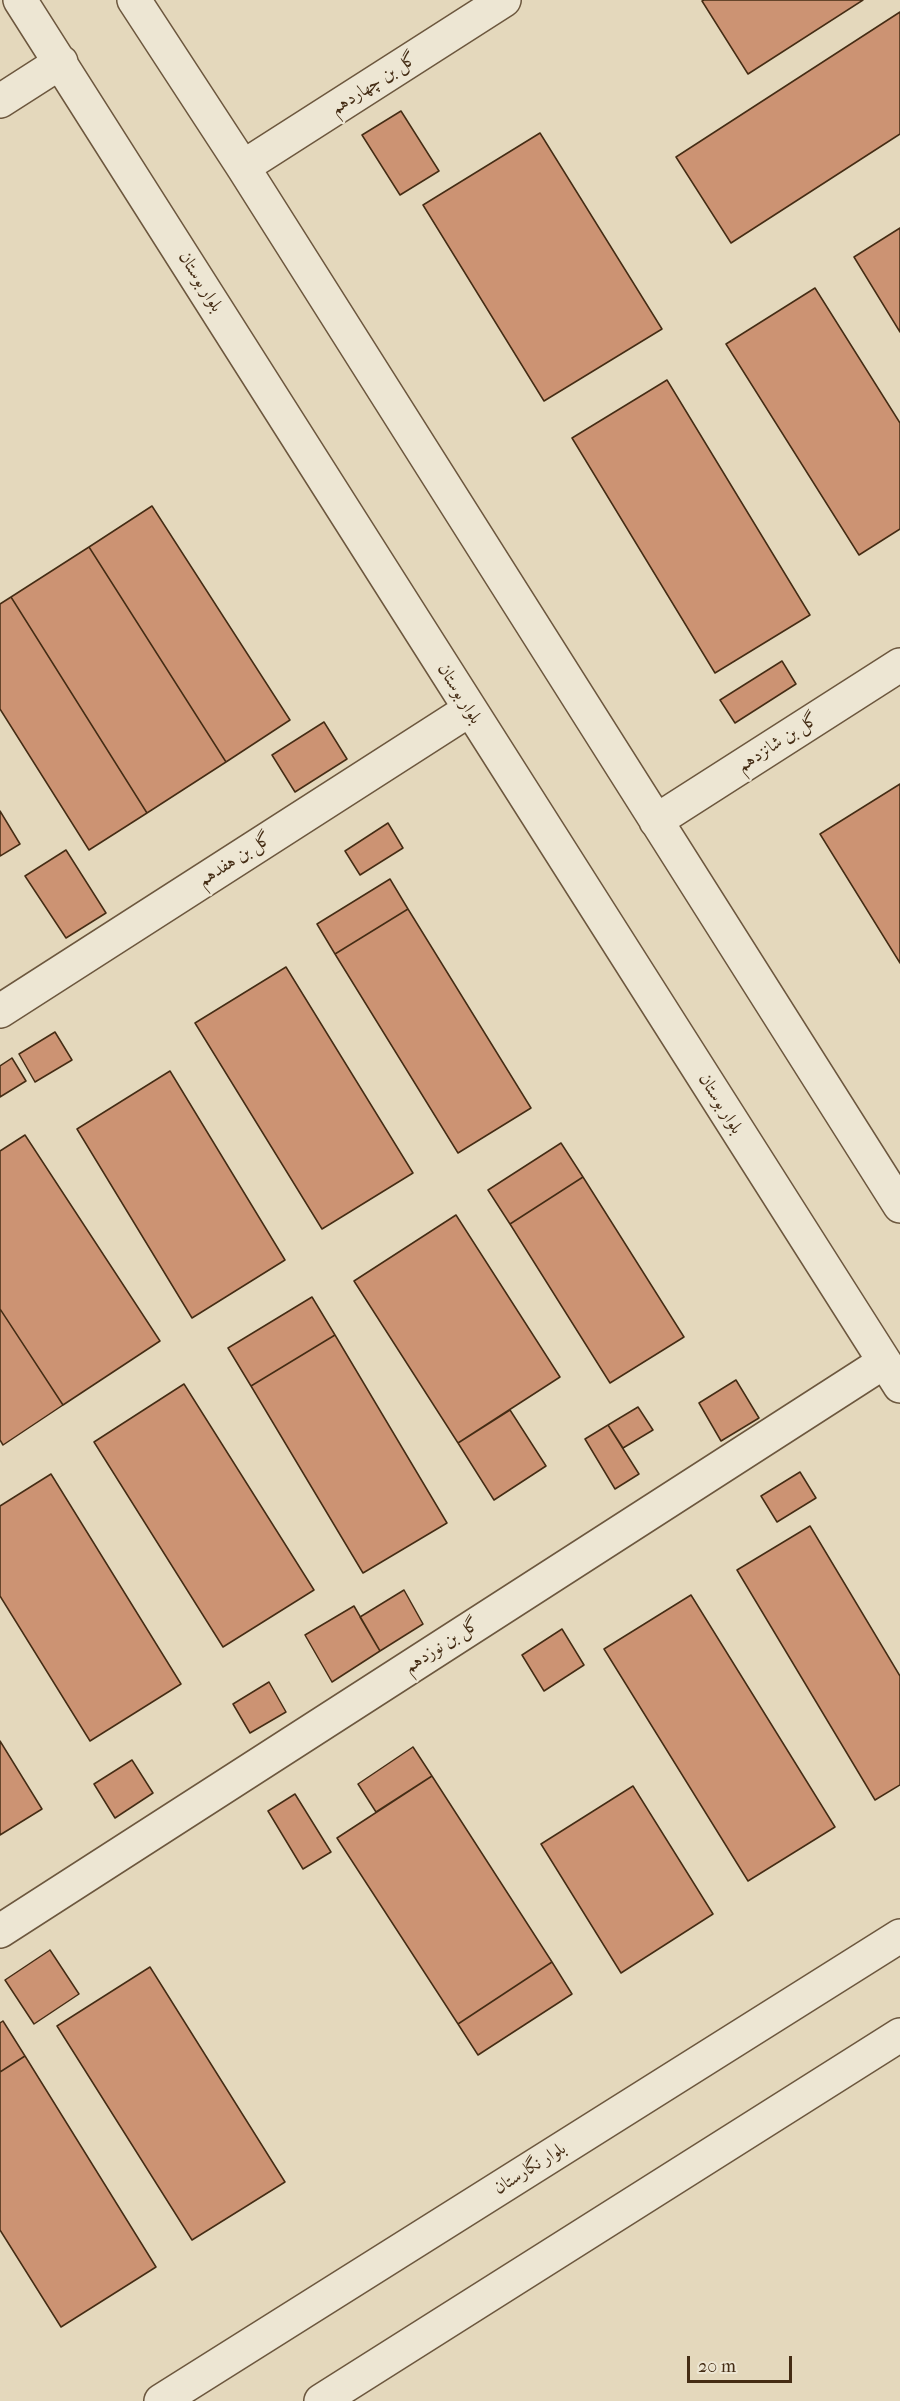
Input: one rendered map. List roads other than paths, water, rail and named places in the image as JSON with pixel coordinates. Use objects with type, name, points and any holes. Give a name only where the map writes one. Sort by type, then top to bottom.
[{"type":"street","name":"بلوار بوستان","points":[[20,0],[892,1374]]},
{"type":"street","points":[[134,0],[243,167],[900,1206]]},
{"type":"street","name":"گل بن چهاردهم","points":[[243,167],[504,0]]},
{"type":"street","points":[[0,101],[61,62]]},
{"type":"street","name":"گل بن شانزدهم","points":[[656,821],[900,665]]},
{"type":"street","name":"گل بن هفدهم","points":[[0,1011],[469,710]]},
{"type":"street","name":"گل بن نوزدهم","points":[[0,1931],[892,1374]]},
{"type":"street","name":"بلوار نگارستان","points":[[161,2401],[900,1936]]},
{"type":"street","points":[[321,2401],[900,2035]]}]
